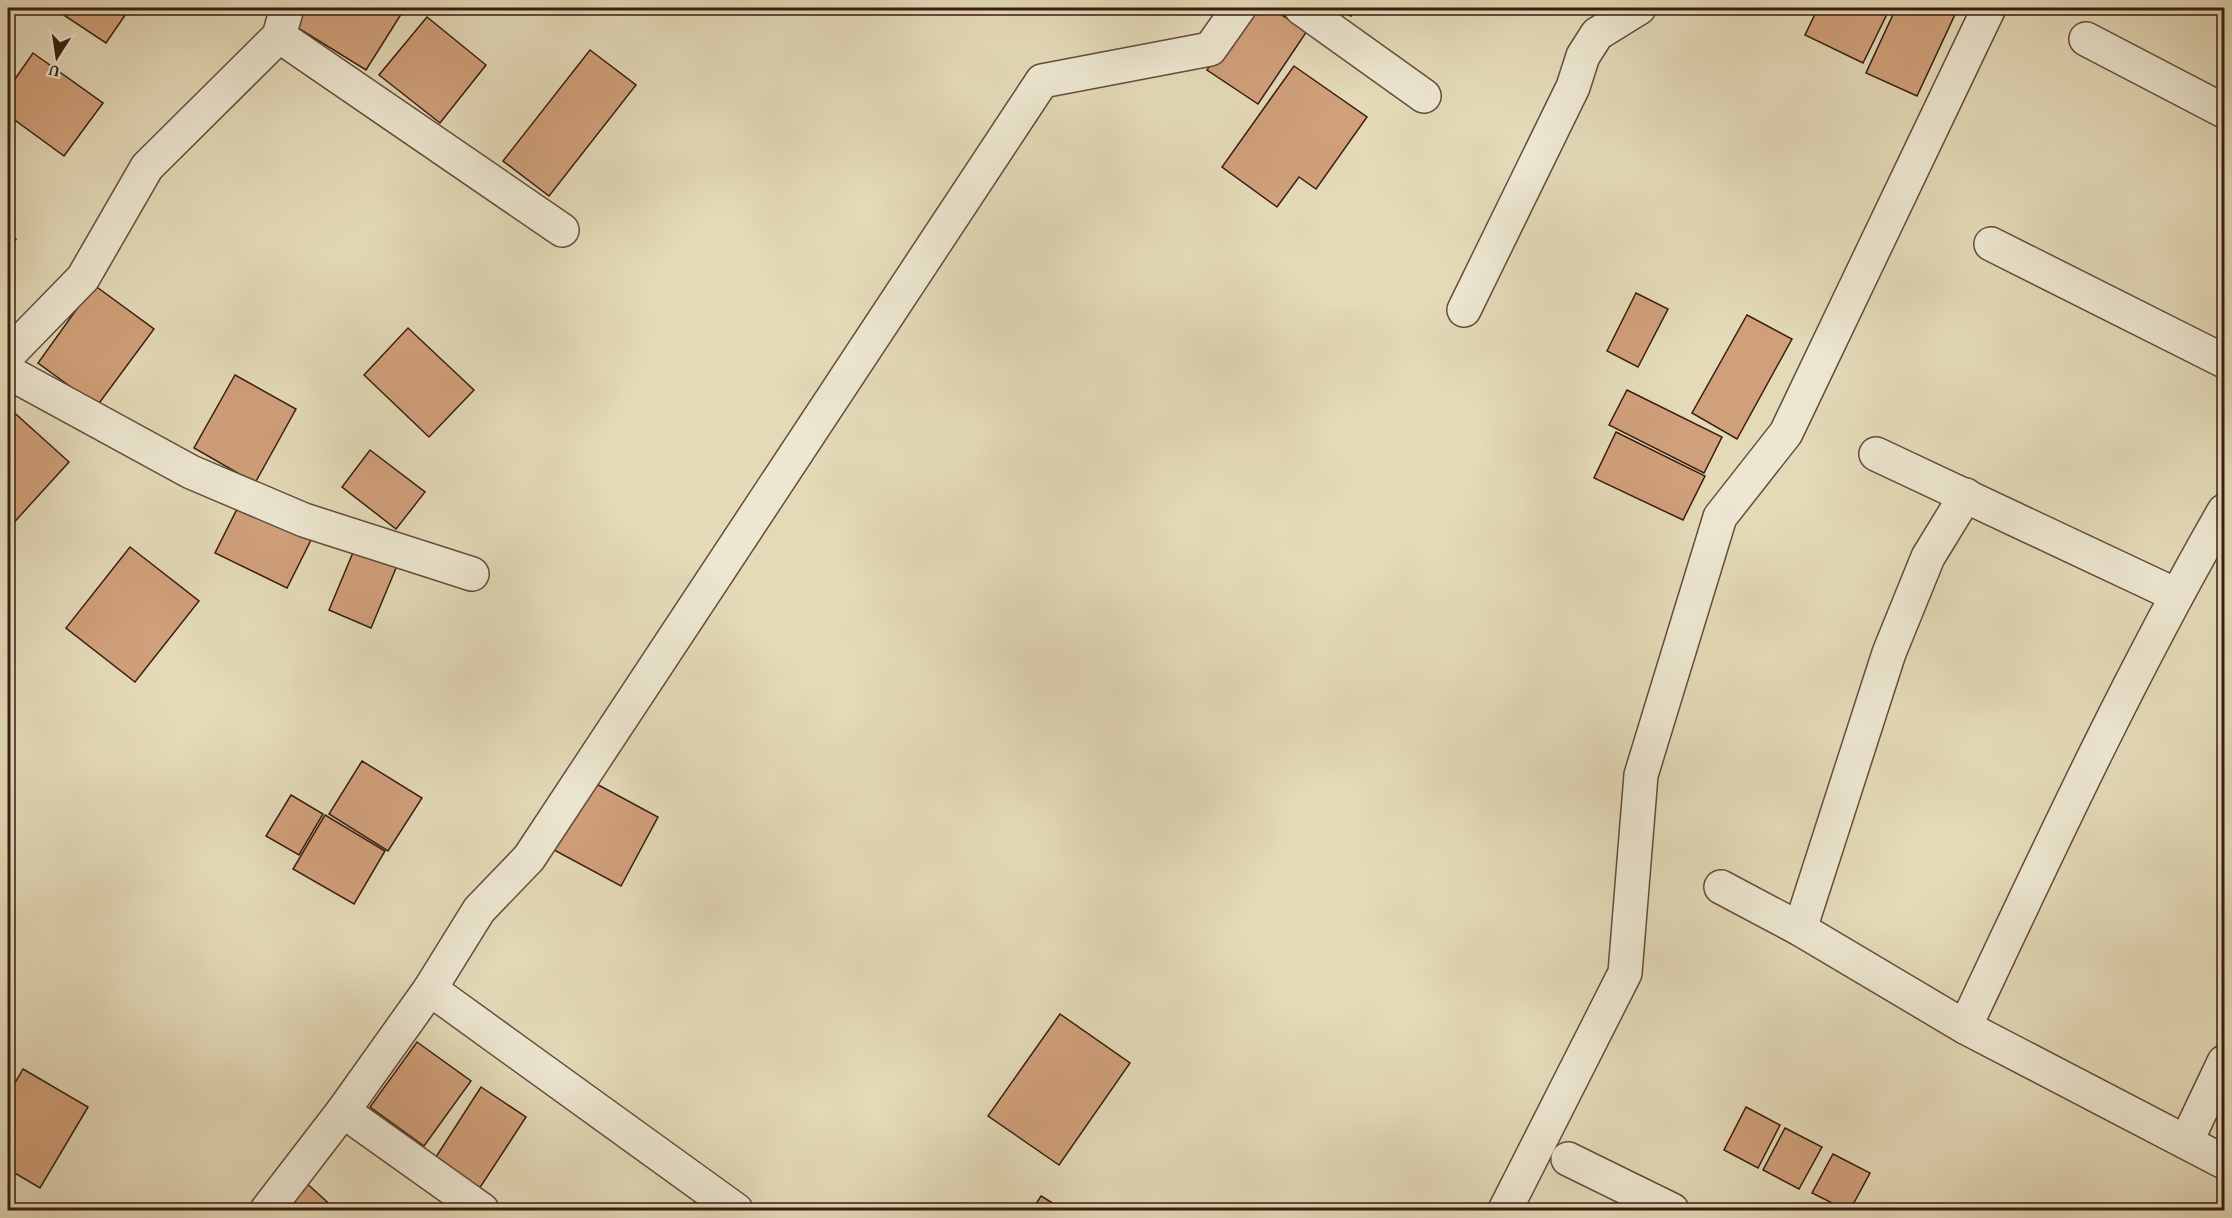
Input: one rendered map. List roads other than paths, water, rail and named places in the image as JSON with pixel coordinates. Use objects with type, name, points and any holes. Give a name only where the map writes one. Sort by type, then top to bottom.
[{"type":"street","points":[[267,1210],[343,1111],[430,988],[479,910],[529,858],[1042,81],[1210,49],[1239,8]]},
{"type":"street","points":[[1300,8],[1424,96]]},
{"type":"street","points":[[1464,310],[1573,87],[1583,56],[1597,34],[1640,8]]},
{"type":"street","points":[[1504,1210],[1625,974],[1641,775],[1720,517],[1786,433],[1989,8]]},
{"type":"street","points":[[8,355],[83,278],[147,167],[283,22],[562,230]]},
{"type":"street","points":[[2086,39],[2224,111]]},
{"type":"street","points":[[1991,244],[2224,361]]},
{"type":"street","points":[[8,372],[192,472],[304,520],[472,574]]},
{"type":"street","points":[[1876,454],[2176,595]]},
{"type":"street","points":[[1800,929],[1889,653],[1928,557],[1965,495]]},
{"type":"street","points":[[1965,1027],[2068,808],[2176,595],[2224,511]]},
{"type":"street","points":[[1721,888],[1800,929],[1965,1027],[2224,1162]]},
{"type":"street","points":[[430,988],[736,1210]]},
{"type":"street","points":[[2186,1142],[2224,1062]]},
{"type":"street","points":[[343,1111],[482,1210]]},
{"type":"street","points":[[1568,1159],[1662,1208]]}]
